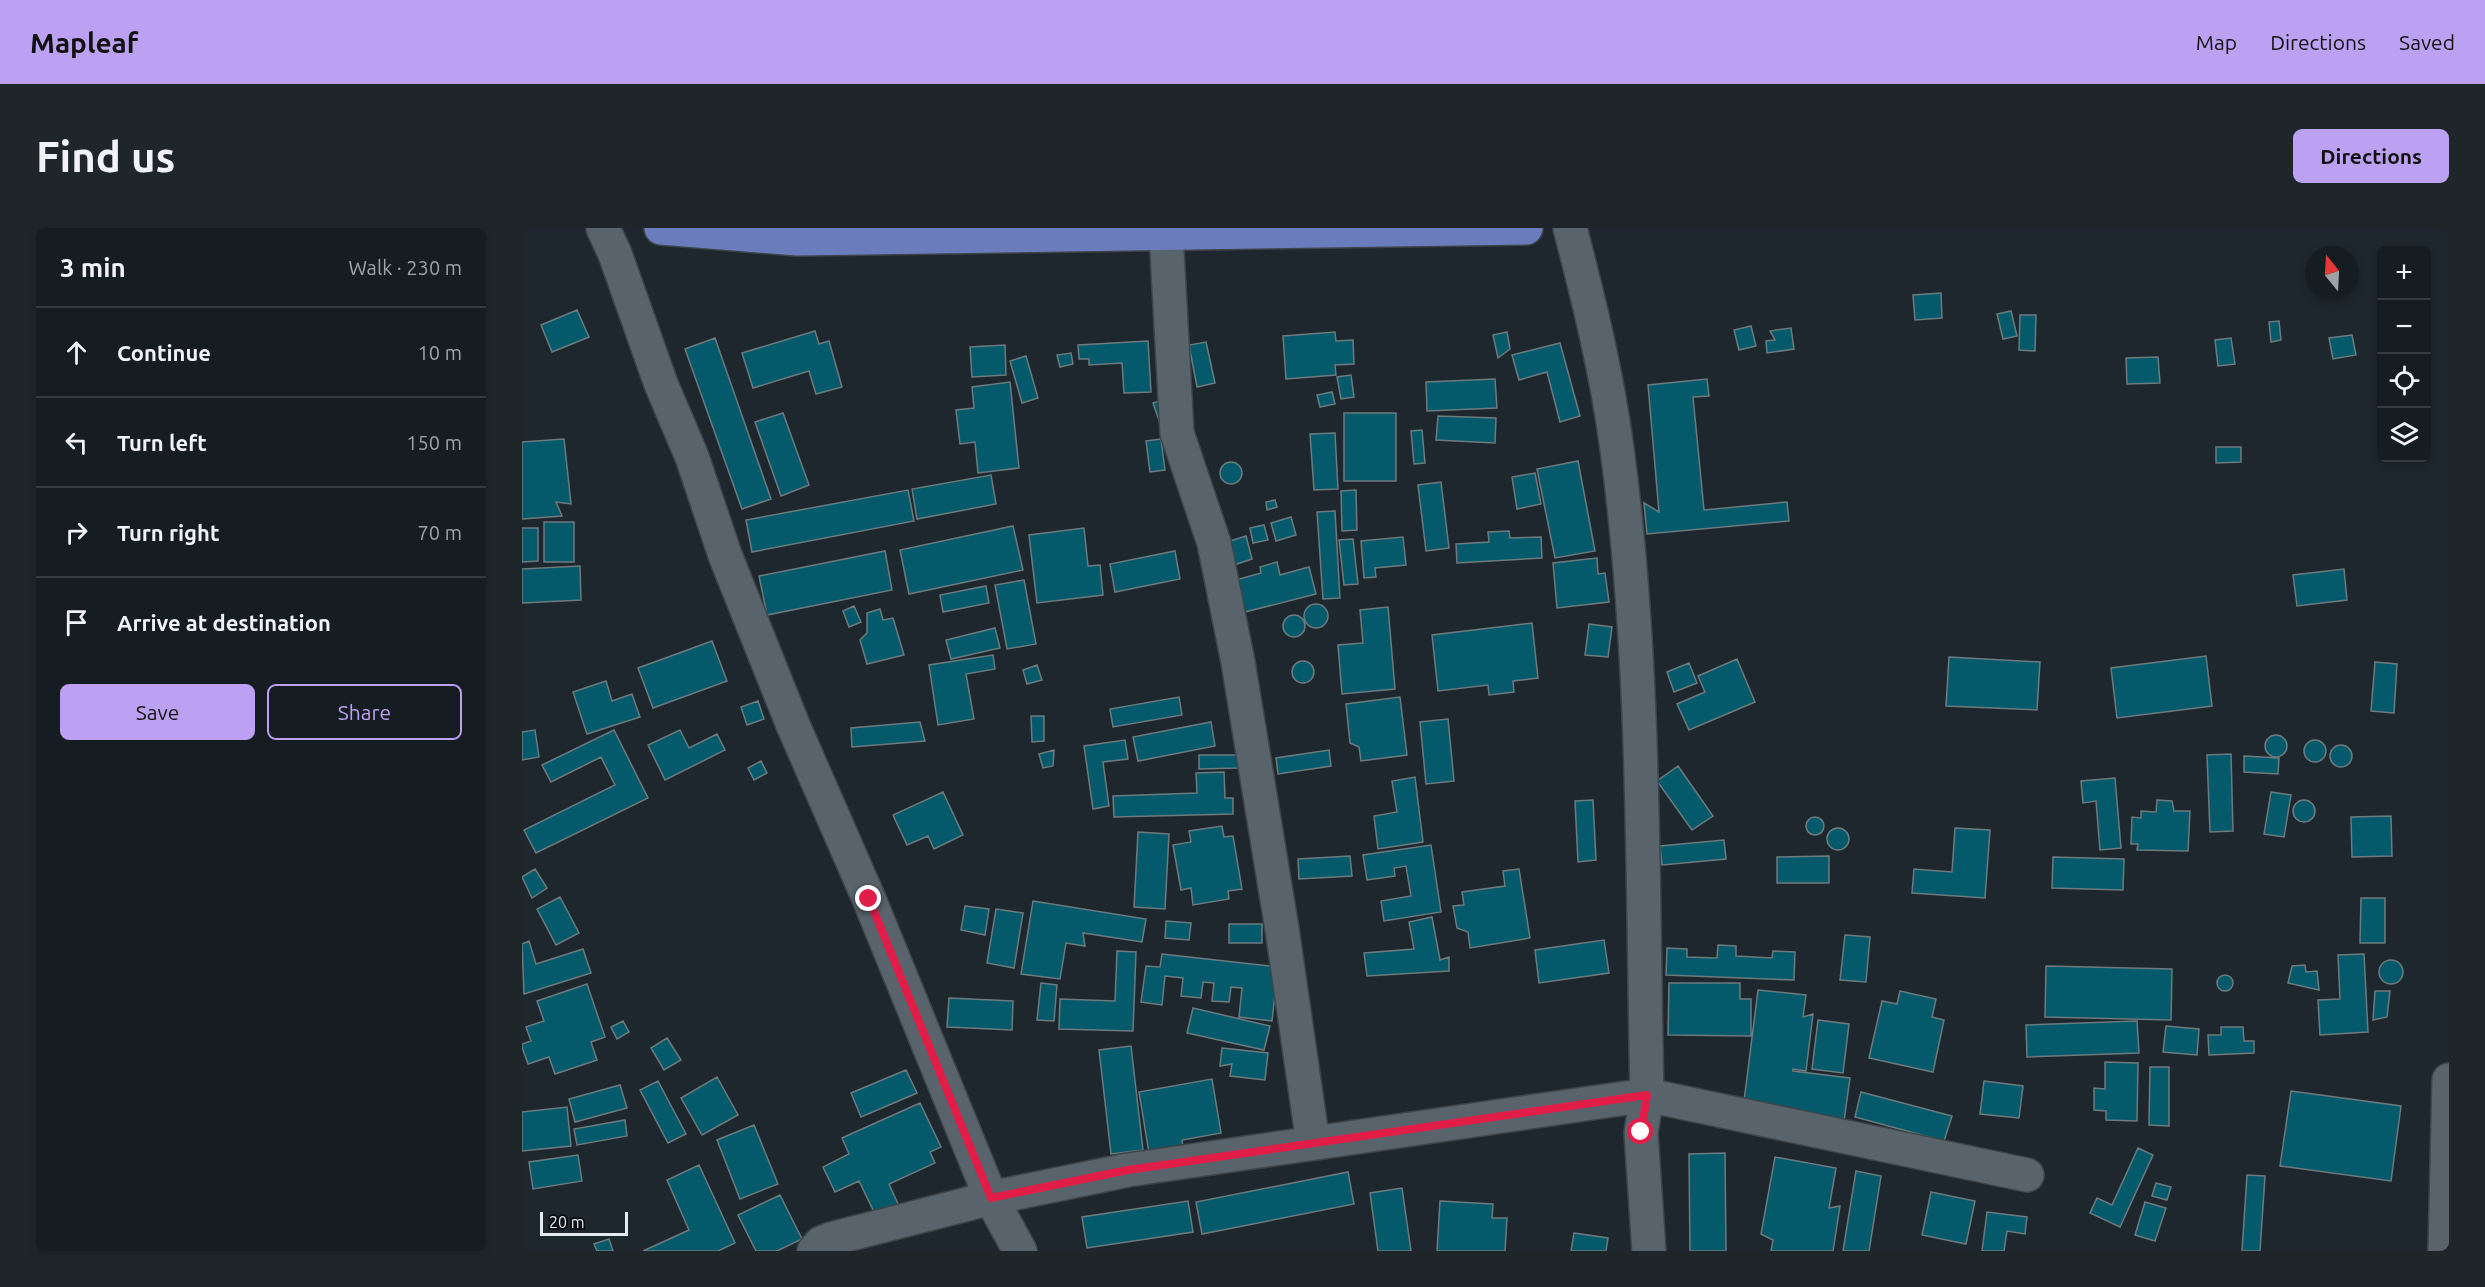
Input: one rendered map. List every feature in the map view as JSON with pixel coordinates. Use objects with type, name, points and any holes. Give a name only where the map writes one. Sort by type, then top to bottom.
[{"type":"main road","points":[[661,228],[797,239],[1526,228]]},
{"type":"street","points":[[603,228],[615,254],[661,384],[692,457],[725,555],[793,725],[869,899],[991,1198],[1020,1251]]},
{"type":"street","points":[[1570,228],[1592,311],[1617,449],[1633,618],[1647,1095],[1641,1132],[1649,1251]]},
{"type":"street","points":[[1166,233],[1177,433],[1214,543],[1238,662],[1282,929],[1313,1143]]},
{"type":"street","points":[[2445,1251],[2448,1085]]},
{"type":"street","points":[[814,1251],[821,1243],[831,1239],[991,1198],[1128,1170],[1647,1095],[2027,1175]]},
{"type":"building","points":[[1941,293],[1942,318],[1915,320],[1913,295]]},
{"type":"building","points":[[577,310],[589,337],[552,352],[541,325]]},
{"type":"building","points":[[2011,311],[2017,336],[2003,339],[1997,314]]},
{"type":"building","points":[[2020,315],[2036,315],[2035,351],[2019,350]]},
{"type":"building","points":[[2279,321],[2281,340],[2271,342],[2269,322]]},
{"type":"building","points":[[1751,326],[1756,346],[1739,350],[1734,330]]},
{"type":"building","points":[[1791,328],[1794,349],[1767,353],[1766,341],[1775,340],[1770,331]]},
{"type":"building","points":[[815,331],[819,344],[829,341],[842,387],[816,394],[809,371],[753,388],[742,353]]},
{"type":"building","points":[[1335,332],[1336,341],[1353,340],[1354,364],[1335,365],[1336,375],[1286,379],[1283,336]]},
{"type":"building","points":[[1507,332],[1510,349],[1498,358],[1493,335]]},
{"type":"building","points":[[2352,335],[2356,355],[2333,359],[2329,338]]},
{"type":"building","points":[[715,338],[771,499],[742,509],[685,349]]},
{"type":"building","points":[[2231,338],[2235,364],[2218,366],[2215,340]]},
{"type":"building","points":[[1148,341],[1151,392],[1124,393],[1122,363],[1089,365],[1089,359],[1079,359],[1078,345]]},
{"type":"building","points":[[1206,342],[1215,383],[1197,387],[1189,345]]},
{"type":"building","points":[[1560,343],[1580,416],[1560,422],[1547,372],[1519,380],[1512,355]]},
{"type":"building","points":[[1005,345],[1006,375],[972,377],[970,347]]},
{"type":"building","points":[[1071,353],[1073,364],[1060,367],[1057,355]]},
{"type":"building","points":[[1026,356],[1038,398],[1022,403],[1010,361]]},
{"type":"building","points":[[2158,357],[2160,383],[2127,384],[2126,358]]},
{"type":"building","points":[[1351,375],[1354,397],[1341,399],[1337,377]]},
{"type":"building","points":[[1495,379],[1497,408],[1427,411],[1426,382]]},
{"type":"building","points":[[1707,379],[1709,396],[1693,397],[1704,510],[1787,502],[1789,521],[1647,534],[1644,503],[1659,512],[1648,385]]},
{"type":"building","points":[[1010,382],[1019,468],[978,473],[975,442],[960,444],[956,410],[974,408],[972,387]]},
{"type":"building","points":[[1332,392],[1335,404],[1320,407],[1317,395]]},
{"type":"building","points":[[1165,399],[1161,426],[1153,403]]},
{"type":"building","points":[[783,413],[809,485],[781,496],[755,422]]},
{"type":"building","points":[[1344,413],[1396,413],[1396,481],[1344,481]]},
{"type":"building","points":[[1438,416],[1496,418],[1495,443],[1436,440]]},
{"type":"building","points":[[1422,430],[1425,463],[1414,464],[1411,431]]},
{"type":"building","points":[[1335,433],[1338,489],[1314,490],[1310,434]]},
{"type":"building","points":[[564,439],[571,504],[556,502],[562,516],[522,519],[522,442]]},
{"type":"building","points":[[1161,439],[1165,470],[1150,472],[1146,441]]},
{"type":"building","points":[[2216,447],[2241,447],[2241,462],[2216,463]]},
{"type":"building","points":[[1578,461],[1595,551],[1555,558],[1537,469]]},
{"type":"building","points":[[1231,462],[1239,465],[1242,473],[1239,481],[1231,484],[1223,481],[1220,473],[1223,465]]},
{"type":"building","points":[[1535,473],[1541,504],[1517,509],[1512,477]]},
{"type":"building","points":[[991,475],[996,504],[917,519],[912,489]]},
{"type":"building","points":[[1441,482],[1449,548],[1426,551],[1418,485]]},
{"type":"building","points":[[908,490],[914,521],[752,552],[746,520]]},
{"type":"building","points":[[1356,490],[1357,530],[1342,531],[1341,491]]},
{"type":"building","points":[[1275,500],[1277,507],[1267,510],[1266,502]]},
{"type":"building","points":[[1335,511],[1340,598],[1323,599],[1317,512]]},
{"type":"building","points":[[1291,517],[1296,535],[1276,541],[1271,523]]},
{"type":"building","points":[[544,522],[574,522],[574,562],[544,562]]},
{"type":"building","points":[[1264,525],[1268,540],[1253,543],[1250,528]]},
{"type":"building","points":[[1013,526],[1023,570],[909,594],[900,550]]},
{"type":"building","points":[[522,528],[538,528],[538,561],[522,562]]},
{"type":"building","points":[[1084,528],[1088,566],[1100,565],[1103,595],[1037,603],[1029,535]]},
{"type":"building","points":[[1509,531],[1510,538],[1541,537],[1542,558],[1457,563],[1456,544],[1489,542],[1488,532]]},
{"type":"building","points":[[1246,536],[1252,559],[1234,565],[1227,542]]},
{"type":"building","points":[[1403,537],[1406,565],[1375,568],[1376,577],[1364,578],[1361,541]]},
{"type":"building","points":[[1353,539],[1358,584],[1344,585],[1339,540]]},
{"type":"building","points":[[885,551],[892,590],[767,615],[759,576]]},
{"type":"building","points":[[1175,551],[1180,579],[1115,592],[1110,564]]},
{"type":"building","points":[[1597,558],[1598,574],[1605,573],[1609,602],[1557,608],[1553,563]]},
{"type":"building","points":[[1277,562],[1280,575],[1309,567],[1316,594],[1241,613],[1232,581],[1261,573],[1260,567]]},
{"type":"building","points":[[580,566],[581,600],[522,603],[522,569]]},
{"type":"building","points":[[2344,569],[2347,600],[2297,606],[2293,575]]},
{"type":"building","points":[[1024,580],[1036,644],[1007,649],[995,585]]},
{"type":"building","points":[[986,586],[989,603],[943,612],[940,595]]},
{"type":"building","points":[[1316,604],[1324,608],[1328,616],[1324,624],[1316,628],[1308,624],[1304,616],[1308,608]]},
{"type":"building","points":[[854,606],[861,622],[849,627],[843,611]]},
{"type":"building","points":[[1388,607],[1395,689],[1342,694],[1338,645],[1363,643],[1360,610]]},
{"type":"building","points":[[880,609],[883,620],[893,618],[904,655],[867,664],[860,640],[867,633],[867,613]]},
{"type":"building","points":[[1294,615],[1302,618],[1305,626],[1302,634],[1294,637],[1286,634],[1283,626],[1286,618]]},
{"type":"building","points":[[1532,623],[1538,678],[1513,681],[1514,692],[1489,695],[1488,685],[1438,691],[1432,635]]},
{"type":"building","points":[[1589,624],[1612,627],[1608,657],[1585,655]]},
{"type":"building","points":[[995,628],[1000,648],[951,659],[946,640]]},
{"type":"building","points":[[712,641],[727,681],[653,708],[638,668]]},
{"type":"building","points":[[993,655],[995,669],[966,674],[974,719],[938,725],[929,665]]},
{"type":"building","points":[[2206,656],[2212,706],[2117,718],[2111,668]]},
{"type":"building","points":[[1949,657],[2040,662],[2037,710],[1946,706]]},
{"type":"building","points":[[1737,659],[1755,702],[1689,730],[1677,704],[1705,692],[1698,676]]},
{"type":"building","points":[[1303,661],[1311,664],[1314,672],[1311,680],[1303,683],[1295,680],[1292,672],[1295,664]]},
{"type":"building","points":[[2375,662],[2397,664],[2394,713],[2371,711]]},
{"type":"building","points":[[1689,663],[1697,683],[1674,692],[1667,672]]},
{"type":"building","points":[[1037,665],[1042,680],[1027,684],[1023,670]]},
{"type":"building","points":[[606,681],[612,701],[632,694],[640,717],[587,734],[573,692]]},
{"type":"building","points":[[1179,697],[1182,715],[1113,727],[1110,709]]},
{"type":"building","points":[[1400,697],[1407,755],[1361,761],[1359,747],[1350,743],[1346,704]]},
{"type":"building","points":[[758,701],[764,719],[747,725],[741,707]]},
{"type":"building","points":[[1031,716],[1044,716],[1044,741],[1032,742]]},
{"type":"building","points":[[1448,719],[1454,781],[1426,784],[1420,722]]},
{"type":"building","points":[[920,722],[925,741],[852,747],[851,728]]},
{"type":"building","points":[[1211,722],[1215,746],[1138,761],[1133,737]]},
{"type":"building","points":[[535,730],[539,757],[522,760],[522,732]]},
{"type":"building","points":[[614,730],[648,798],[536,853],[524,830],[615,785],[601,757],[551,782],[542,765]]},
{"type":"building","points":[[680,730],[689,748],[717,734],[725,750],[665,780],[648,745]]},
{"type":"building","points":[[2276,735],[2286,742],[2287,746],[2280,756],[2276,757],[2266,750],[2265,746],[2272,736]]},
{"type":"building","points":[[1125,740],[1128,759],[1103,762],[1109,806],[1093,809],[1084,746]]},
{"type":"building","points":[[2315,740],[2323,743],[2326,751],[2323,759],[2315,762],[2307,759],[2304,751],[2307,743]]},
{"type":"building","points":[[2341,745],[2349,748],[2352,756],[2349,764],[2341,767],[2333,764],[2330,756],[2333,748]]},
{"type":"building","points":[[1054,750],[1053,766],[1043,768],[1039,754]]},
{"type":"building","points":[[1329,750],[1331,766],[1278,774],[1276,758]]},
{"type":"building","points":[[2231,754],[2233,831],[2210,832],[2207,755]]},
{"type":"building","points":[[1199,755],[1238,755],[1238,768],[1199,769]]},
{"type":"building","points":[[2244,756],[2279,758],[2278,774],[2244,772]]},
{"type":"building","points":[[761,761],[767,773],[754,780],[748,768]]},
{"type":"building","points":[[1678,766],[1713,816],[1692,830],[1657,781]]},
{"type":"building","points":[[1224,772],[1225,798],[1233,798],[1233,814],[1114,817],[1113,796],[1197,793],[1196,773]]},
{"type":"building","points":[[1415,777],[1423,842],[1378,849],[1374,816],[1397,812],[1392,781]]},
{"type":"building","points":[[2115,778],[2121,848],[2100,850],[2096,801],[2083,803],[2081,781]]},
{"type":"building","points":[[943,792],[963,835],[934,849],[928,836],[907,845],[893,815]]},
{"type":"building","points":[[2271,792],[2291,795],[2284,837],[2264,834]]},
{"type":"building","points":[[1593,800],[1596,860],[1578,862],[1575,801]]},
{"type":"building","points":[[2157,800],[2172,801],[2174,811],[2190,811],[2188,851],[2137,850],[2138,844],[2131,844],[2132,817],[2141,818],[2141,811],[2156,812]]},
{"type":"building","points":[[2304,800],[2312,803],[2315,811],[2312,819],[2304,822],[2296,819],[2293,811],[2296,803]]},
{"type":"building","points":[[2391,816],[2392,856],[2352,857],[2351,817]]},
{"type":"building","points":[[1815,817],[1821,820],[1824,826],[1821,832],[1815,835],[1809,832],[1806,826],[1809,820]]},
{"type":"building","points":[[1222,826],[1224,837],[1233,836],[1242,889],[1228,891],[1229,899],[1193,905],[1191,888],[1181,890],[1173,845],[1191,842],[1189,831]]},
{"type":"building","points":[[1838,828],[1846,831],[1849,839],[1846,847],[1838,850],[1830,847],[1827,839],[1830,831]]},
{"type":"building","points":[[1955,828],[1990,830],[1985,898],[1912,893],[1914,869],[1952,872]]},
{"type":"building","points":[[1138,832],[1169,834],[1165,909],[1134,907]]},
{"type":"building","points":[[1724,840],[1726,859],[1662,865],[1660,846]]},
{"type":"building","points":[[1431,845],[1441,912],[1384,921],[1381,901],[1411,896],[1406,866],[1394,868],[1395,876],[1367,880],[1363,855]]},
{"type":"building","points":[[1350,856],[1352,876],[1299,879],[1298,859]]},
{"type":"building","points":[[1829,856],[1829,883],[1777,883],[1777,857]]},
{"type":"building","points":[[2053,857],[2124,859],[2123,890],[2052,888]]},
{"type":"building","points":[[535,869],[547,888],[532,898],[522,877]]},
{"type":"building","points":[[1519,869],[1530,938],[1470,948],[1468,932],[1457,928],[1453,906],[1464,905],[1462,892],[1505,886],[1503,871]]},
{"type":"building","points":[[560,897],[579,933],[556,945],[537,909]]},
{"type":"building","points":[[2361,898],[2385,898],[2385,943],[2360,943]]},
{"type":"building","points":[[1033,901],[1146,919],[1142,942],[1083,933],[1085,946],[1066,943],[1060,979],[1021,974]]},
{"type":"building","points":[[965,906],[989,909],[985,935],[961,930]]},
{"type":"building","points":[[996,909],[1023,913],[1014,968],[987,963]]},
{"type":"building","points":[[1432,917],[1440,960],[1449,957],[1449,971],[1367,976],[1364,953],[1414,949],[1409,922]]},
{"type":"building","points":[[1166,921],[1191,923],[1189,940],[1165,938]]},
{"type":"building","points":[[1229,924],[1262,924],[1262,943],[1229,943]]},
{"type":"building","points":[[1845,935],[1870,937],[1866,982],[1840,980]]},
{"type":"building","points":[[1604,940],[1609,973],[1539,983],[1535,950]]},
{"type":"building","points":[[529,941],[536,964],[583,949],[591,973],[524,994],[522,944]]},
{"type":"building","points":[[1718,945],[1736,946],[1736,956],[1772,958],[1773,951],[1795,952],[1794,980],[1666,975],[1667,948],[1687,949],[1687,957],[1717,958]]},
{"type":"building","points":[[1117,951],[1136,952],[1133,1031],[1059,1029],[1060,999],[1115,1001]]},
{"type":"building","points":[[1162,954],[1278,967],[1272,1021],[1239,1017],[1242,988],[1231,987],[1229,1002],[1212,1001],[1214,983],[1203,982],[1201,998],[1181,996],[1183,978],[1165,976],[1162,1005],[1141,1002],[1146,966],[1160,967]]},
{"type":"building","points":[[2364,954],[2368,1032],[2320,1035],[2318,1000],[2340,999],[2338,955]]},
{"type":"building","points":[[2391,960],[2396,961],[2402,967],[2402,977],[2396,983],[2391,984],[2386,983],[2380,977],[2379,972],[2380,967],[2386,961]]},
{"type":"building","points":[[2305,965],[2306,972],[2317,971],[2319,990],[2288,983],[2292,966]]},
{"type":"building","points":[[2046,966],[2172,969],[2171,1020],[2045,1017]]},
{"type":"building","points":[[2222,975],[2228,975],[2233,983],[2231,989],[2222,991],[2217,986],[2217,980]]},
{"type":"building","points":[[1041,983],[1057,985],[1054,1021],[1037,1020]]},
{"type":"building","points":[[1669,983],[1740,983],[1740,999],[1751,999],[1751,1036],[1668,1035]]},
{"type":"building","points":[[587,984],[605,1037],[591,1042],[597,1060],[555,1074],[549,1057],[528,1064],[522,1047],[522,1044],[531,1041],[526,1027],[544,1021],[537,1001]]},
{"type":"building","points":[[1758,990],[1806,995],[1803,1017],[1813,1014],[1806,1071],[1793,1069],[1793,1071],[1850,1078],[1844,1121],[1743,1109]]},
{"type":"building","points":[[1900,991],[1936,999],[1932,1017],[1944,1020],[1933,1072],[1869,1058],[1882,1001],[1897,1004]]},
{"type":"building","points":[[2375,991],[2390,991],[2387,1017],[2373,1020]]},
{"type":"building","points":[[949,998],[1013,1001],[1012,1030],[947,1027]]},
{"type":"building","points":[[1193,1008],[1270,1026],[1264,1050],[1187,1033]]},
{"type":"building","points":[[1818,1020],[1849,1024],[1843,1073],[1812,1069]]},
{"type":"building","points":[[623,1021],[629,1032],[617,1039],[611,1027]]},
{"type":"building","points":[[2137,1021],[2139,1053],[2027,1057],[2026,1025]]},
{"type":"building","points":[[2166,1026],[2199,1029],[2197,1055],[2163,1052]]},
{"type":"building","points":[[2221,1027],[2243,1027],[2244,1041],[2254,1041],[2254,1053],[2209,1055],[2208,1035],[2221,1035]]},
{"type":"building","points":[[667,1038],[681,1060],[664,1070],[651,1048]]},
{"type":"building","points":[[1131,1046],[1143,1150],[1111,1154],[1099,1050]]},
{"type":"building","points":[[1222,1048],[1268,1053],[1265,1080],[1230,1076],[1232,1064],[1220,1066]]},
{"type":"building","points":[[2105,1062],[2138,1063],[2137,1121],[2106,1120],[2106,1111],[2094,1110],[2094,1088],[2105,1089]]},
{"type":"building","points":[[2150,1067],[2169,1067],[2169,1126],[2149,1125]]},
{"type":"building","points":[[906,1070],[917,1093],[861,1117],[851,1093]]},
{"type":"building","points":[[717,1077],[738,1115],[702,1135],[681,1098]]},
{"type":"building","points":[[1212,1079],[1221,1133],[1182,1140],[1183,1147],[1149,1153],[1139,1092]]},
{"type":"building","points":[[658,1081],[686,1134],[668,1143],[640,1090]]},
{"type":"building","points":[[1984,1081],[2023,1086],[2019,1118],[1980,1114]]},
{"type":"building","points":[[620,1085],[627,1108],[575,1122],[569,1099]]},
{"type":"building","points":[[2291,1091],[2401,1106],[2391,1181],[2280,1166]]},
{"type":"building","points":[[1861,1092],[1952,1116],[1944,1141],[1855,1117]]},
{"type":"building","points":[[920,1103],[941,1147],[930,1152],[935,1163],[889,1184],[899,1206],[876,1216],[859,1181],[835,1192],[823,1167],[849,1154],[842,1138]]},
{"type":"building","points":[[567,1107],[571,1146],[522,1151],[522,1112]]},
{"type":"building","points":[[625,1120],[627,1136],[577,1145],[574,1129]]},
{"type":"building","points":[[754,1125],[778,1184],[740,1199],[717,1140]]},
{"type":"building","points":[[2138,1148],[2153,1155],[2120,1227],[2090,1213],[2097,1198],[2112,1205]]},
{"type":"building","points":[[1725,1153],[1726,1251],[1690,1251],[1689,1154]]},
{"type":"building","points":[[578,1155],[582,1181],[533,1189],[529,1162]]},
{"type":"building","points":[[1775,1157],[1836,1168],[1829,1208],[1840,1206],[1833,1251],[1771,1251],[1773,1240],[1761,1234]]},
{"type":"building","points":[[699,1165],[735,1243],[718,1251],[643,1251],[689,1230],[667,1180]]},
{"type":"building","points":[[1856,1171],[1881,1176],[1869,1251],[1843,1251]]},
{"type":"building","points":[[1348,1172],[1354,1204],[1202,1234],[1196,1202]]},
{"type":"building","points":[[2247,1175],[2265,1176],[2260,1251],[2242,1251]]},
{"type":"building","points":[[2156,1183],[2171,1187],[2167,1200],[2152,1196]]},
{"type":"building","points":[[1402,1188],[1411,1251],[1378,1251],[1370,1193]]},
{"type":"building","points":[[1931,1192],[1975,1201],[1966,1244],[1922,1235]]},
{"type":"building","points":[[780,1195],[802,1239],[777,1251],[756,1251],[738,1215]]},
{"type":"building","points":[[1188,1201],[1193,1232],[1087,1248],[1082,1217]]},
{"type":"building","points":[[1440,1201],[1493,1204],[1492,1218],[1507,1218],[1505,1251],[1437,1251]]},
{"type":"building","points":[[2145,1202],[2166,1208],[2155,1241],[2135,1235]]},
{"type":"building","points":[[1987,1212],[2027,1217],[2025,1234],[2007,1231],[2004,1251],[1982,1251]]},
{"type":"building","points":[[1574,1233],[1608,1238],[1606,1251],[1571,1251]]},
{"type":"building","points":[[609,1239],[613,1251],[597,1251],[594,1244]]},
{"type":"route","points":[[869,899],[991,1198],[1128,1170],[1647,1095],[1641,1132]]}]
